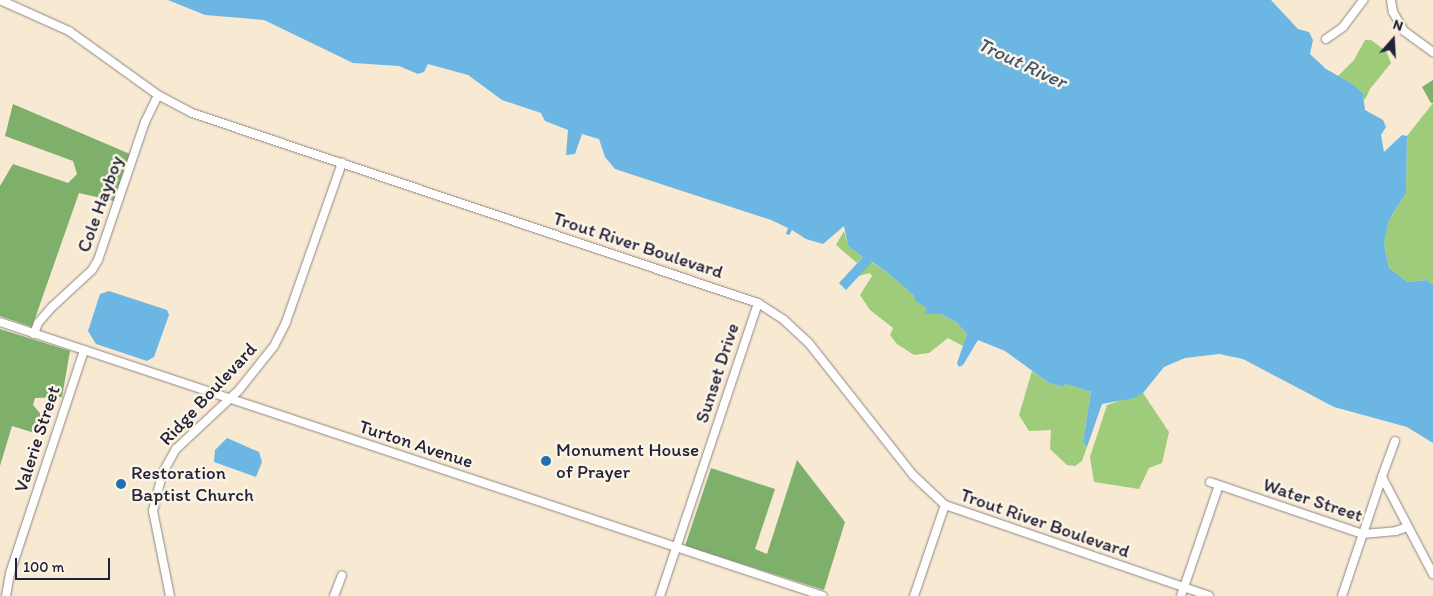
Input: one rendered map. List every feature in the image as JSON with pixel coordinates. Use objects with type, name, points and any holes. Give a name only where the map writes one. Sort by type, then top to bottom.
[{"type":"street","name":"Trout River Boulevard","points":[[0,0],[69,31],[158,95],[192,113],[758,303],[784,320],[808,342],[913,475],[945,505],[1209,596]]},
{"type":"street","points":[[1326,39],[1343,27],[1363,0]]},
{"type":"street","points":[[1390,1],[1404,31],[1433,52]]},
{"type":"street","name":"Cole Hayboy","points":[[34,334],[38,323],[52,307],[92,270],[98,260],[145,122],[158,95]]},
{"type":"street","name":"Ridge Boulevard","points":[[170,596],[154,526],[158,485],[176,449],[266,359],[280,336],[342,163]]},
{"type":"street","name":"Sunset Drive","points":[[660,596],[758,303]]},
{"type":"street","name":"Turton Avenue","points":[[0,322],[822,596]]},
{"type":"street","name":"Valerie Street","points":[[6,596],[10,573],[84,350]]},
{"type":"street","points":[[1342,596],[1395,441]]},
{"type":"street","points":[[1382,478],[1433,574]]},
{"type":"street","name":"Water Street","points":[[1210,482],[1363,534],[1396,531],[1407,526]]},
{"type":"street","points":[[1181,596],[1219,485]]},
{"type":"street","points":[[914,596],[945,505]]},
{"type":"street","points":[[334,596],[342,575]]},
{"type":"green space","points":[[1365,40],[1371,40],[1386,51],[1391,63],[1370,89],[1365,100],[1351,83],[1338,76],[1354,60]]},
{"type":"green space","points":[[1433,80],[1433,103],[1431,103],[1422,87]]},
{"type":"green space","points":[[1433,103],[1433,285],[1427,280],[1408,282],[1389,268],[1384,244],[1389,220],[1406,193],[1407,136]]},
{"type":"green space","points":[[13,104],[130,154],[114,201],[79,193],[32,327],[0,316],[0,186],[13,164],[68,183],[77,174],[73,161],[5,136]]},
{"type":"green space","points":[[844,231],[848,246],[863,257],[857,263],[836,245]]},
{"type":"green space","points":[[871,262],[887,272],[916,298],[915,301],[928,308],[924,314],[940,314],[956,322],[967,334],[963,346],[948,338],[929,353],[914,355],[897,344],[890,335],[893,328],[870,310],[860,295],[872,276],[870,273],[858,276]]},
{"type":"green space","points":[[0,329],[70,351],[62,397],[35,398],[33,405],[43,417],[38,434],[12,426],[0,466]]},
{"type":"green space","points":[[1032,371],[1049,383],[1063,387],[1066,384],[1091,392],[1083,442],[1087,447],[1082,461],[1075,466],[1067,465],[1050,449],[1051,430],[1029,431],[1019,415]]},
{"type":"green space","points":[[1143,393],[1169,432],[1162,463],[1149,468],[1139,489],[1094,482],[1090,457],[1107,405]]},
{"type":"green space","points":[[797,460],[845,522],[824,590],[685,546],[711,468],[775,489],[755,549],[767,554]]},
{"type":"water","name":"Trout River","points":[[168,0],[1271,0],[1298,29],[1309,32],[1313,40],[1310,54],[1326,69],[1351,83],[1363,94],[1365,110],[1383,120],[1386,127],[1381,135],[1384,152],[1402,135],[1407,136],[1406,193],[1389,220],[1384,244],[1389,268],[1408,282],[1427,280],[1433,285],[1433,443],[1407,427],[1334,407],[1243,359],[1219,354],[1185,358],[1164,367],[1143,393],[1134,398],[1102,404],[1087,447],[1083,442],[1091,392],[1066,384],[1063,387],[1049,383],[1005,351],[978,340],[963,365],[959,367],[957,363],[967,334],[956,322],[940,314],[924,314],[927,308],[915,301],[915,297],[887,272],[872,262],[846,290],[839,283],[863,257],[848,246],[844,226],[823,244],[806,239],[792,230],[789,235],[786,234],[788,228],[771,220],[615,169],[605,157],[599,139],[582,134],[575,154],[566,155],[568,130],[545,121],[541,113],[502,100],[468,75],[428,64],[424,72],[418,74],[399,66],[353,63],[264,20],[205,15]]},
{"type":"water","points":[[109,291],[167,310],[169,315],[154,357],[147,361],[96,344],[88,331],[100,294]]},
{"type":"water","points":[[227,438],[259,452],[262,462],[256,477],[214,462],[215,450]]},
{"type":"place","name":"Monument House of Prayer","points":[[546,461]]},
{"type":"place","name":"Restoration Baptist Church","points":[[121,484]]}]
